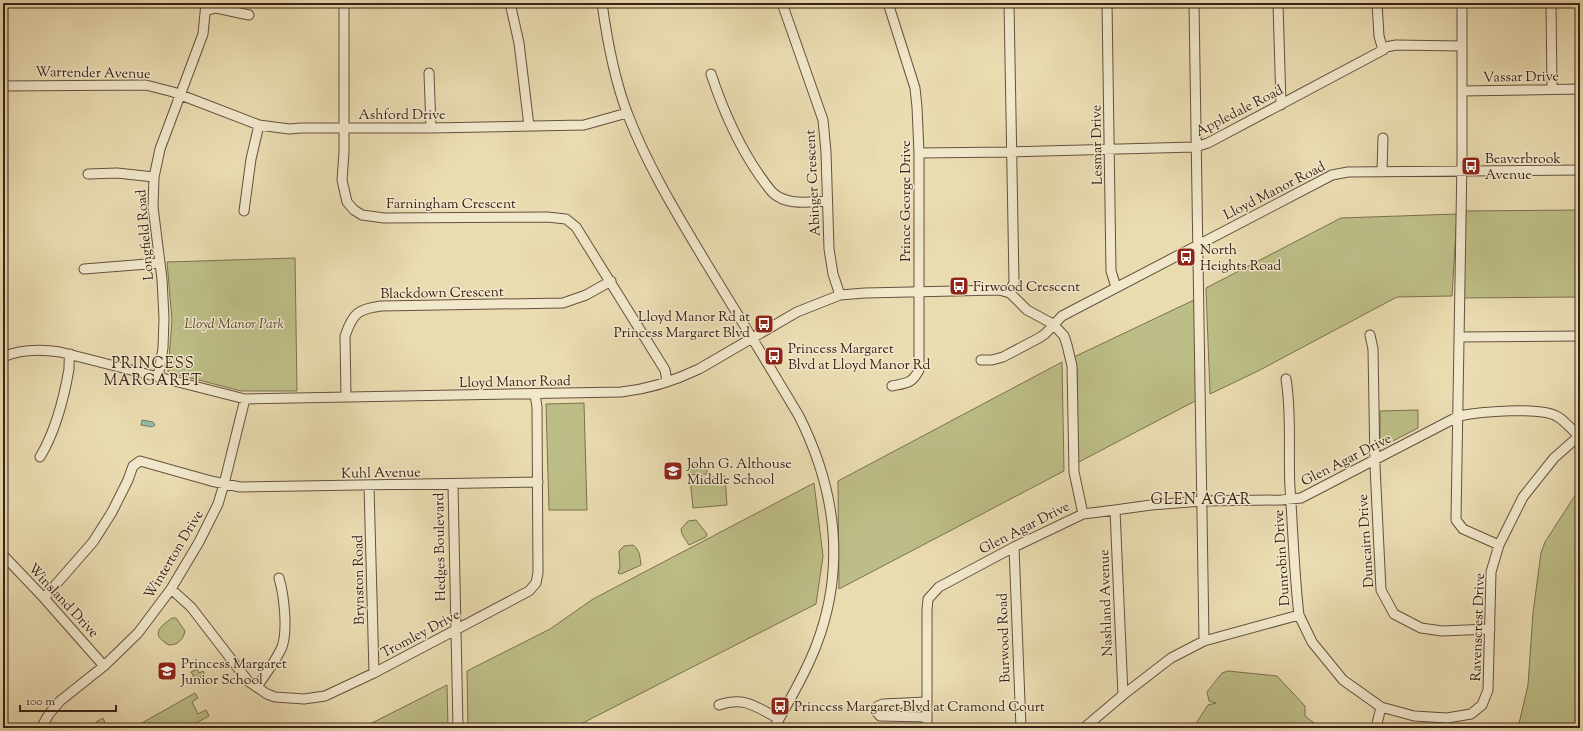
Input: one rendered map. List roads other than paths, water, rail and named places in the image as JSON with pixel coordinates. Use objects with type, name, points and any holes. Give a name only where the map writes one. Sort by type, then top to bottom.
[{"type":"street","name":"Farningham Crescent","points":[[344,3],[344,128],[342,180],[347,202],[354,210],[362,215],[384,218],[547,217],[566,219],[580,234],[611,281],[665,370],[668,382]]},
{"type":"street","points":[[510,3],[519,43],[529,126]]},
{"type":"street","points":[[602,3],[611,56],[627,113],[645,155],[669,201],[799,416],[809,436],[823,474],[832,526],[832,575],[827,609],[821,632],[805,672],[774,728]]},
{"type":"street","name":"Abinger Crescent","points":[[782,3],[822,120],[826,152],[830,261],[840,295]]},
{"type":"street","name":"Prince George Drive","points":[[888,3],[915,88],[919,153],[919,370],[915,379],[892,386]]},
{"type":"street","points":[[1009,3],[1010,152],[1014,282],[1010,294],[1027,310],[1053,324],[1064,336],[1072,366],[1074,472],[1083,514]]},
{"type":"street","name":"Lesmar Drive","points":[[1107,3],[1111,271],[1116,287]]},
{"type":"street","points":[[1194,3],[1195,147],[1204,641]]},
{"type":"street","points":[[1278,3],[1281,105]]},
{"type":"street","points":[[1377,3],[1379,36],[1383,50]]},
{"type":"street","points":[[1462,3],[1462,172],[1458,337],[1459,416],[1456,520],[1463,529],[1499,545]]},
{"type":"street","points":[[1551,3],[1552,89]]},
{"type":"street","points":[[206,6],[249,15]]},
{"type":"street","name":"Longfield Road","points":[[158,377],[163,348],[164,329],[160,263],[153,208],[154,177],[160,149],[203,34],[206,6]]},
{"type":"street","name":"Appledale Road","points":[[919,153],[1195,147],[1208,143],[1281,105],[1386,47],[1396,45],[1462,46]]},
{"type":"street","points":[[428,72],[431,128]]},
{"type":"street","points":[[711,74],[725,112],[745,153],[772,192],[777,197],[793,202],[827,201]]},
{"type":"street","name":"Warrender Avenue","points":[[3,86],[138,84],[154,86],[180,96]]},
{"type":"street","name":"Vassar Drive","points":[[1462,91],[1580,89]]},
{"type":"street","name":"Ashford Drive","points":[[180,96],[259,125],[289,129],[584,125],[627,113]]},
{"type":"street","points":[[244,211],[251,159],[259,125]]},
{"type":"street","points":[[1382,172],[1383,138]]},
{"type":"street","name":"Lloyd Manor Road","points":[[981,360],[992,360],[1002,357],[1039,338],[1062,316],[1324,178],[1340,173],[1580,170]]},
{"type":"street","points":[[88,174],[117,173],[154,177]]},
{"type":"street","points":[[1183,252],[1198,262]]},
{"type":"street","points":[[84,269],[160,263]]},
{"type":"street","name":"Blackdown Crescent","points":[[346,397],[345,336],[356,314],[364,308],[381,306],[563,303],[586,295],[611,281]]},
{"type":"street","name":"Lloyd Manor Road","points":[[3,357],[18,352],[36,350],[70,354],[245,399],[621,392],[647,388],[668,382],[699,369],[797,312],[840,295],[865,292],[999,290],[1010,294]]},
{"type":"street","name":"Duncairn Drive","points":[[1370,335],[1373,348],[1375,461],[1381,590],[1394,614],[1421,628],[1442,631],[1490,629]]},
{"type":"street","points":[[1458,337],[1580,336]]},
{"type":"street","points":[[40,457],[49,442],[63,394],[69,369],[70,354]]},
{"type":"street","name":"Dunrobin Drive","points":[[1286,379],[1289,394],[1291,499],[1299,615]]},
{"type":"street","name":"Tromley Drive","points":[[171,589],[191,607],[248,681],[267,694],[276,697],[312,699],[331,694],[455,631],[533,588],[538,573],[536,394]]},
{"type":"street","name":"Winterton Drive","points":[[41,728],[49,714],[60,701],[104,666],[138,633],[171,589],[200,542],[218,504],[245,399]]},
{"type":"street","name":"Glen Agar Drive","points":[[927,728],[926,702],[928,599],[938,587],[1014,547],[1083,514],[1151,505],[1202,501],[1291,499],[1306,496],[1459,416],[1476,413],[1542,412],[1557,416],[1579,435]]},
{"type":"street","name":"Ravenscrest Drive","points":[[1299,615],[1312,642],[1343,680],[1381,707],[1414,716],[1447,718],[1471,714],[1482,704],[1488,690],[1491,572],[1499,545],[1523,497],[1554,458],[1579,435]]},
{"type":"street","name":"Kuhl Avenue","points":[[44,598],[80,558],[97,536],[112,512],[128,480],[130,472],[137,462],[144,461],[159,467],[240,487],[453,485],[538,482]]},
{"type":"street","name":"Hedges Boulevard","points":[[453,485],[458,728]]},
{"type":"street","name":"Brynston Road","points":[[369,486],[374,673]]},
{"type":"street","name":"Nashland Avenue","points":[[1115,510],[1123,695]]},
{"type":"street","name":"Burwood Road","points":[[1014,547],[1021,728]]},
{"type":"street","name":"Winsland Drive","points":[[3,555],[44,598],[104,666]]},
{"type":"street","points":[[257,687],[282,646],[284,621],[282,588],[279,578]]},
{"type":"street","points":[[1084,728],[1123,695],[1171,658],[1204,641],[1299,615]]},
{"type":"street","points":[[719,706],[730,701],[745,702],[779,719]]},
{"type":"street","points":[[926,702],[883,704],[878,706],[876,711],[880,716],[927,716]]},
{"type":"street","points":[[1376,728],[1381,707]]},
{"type":"place","name":"Beaverbrook Avenue","points":[[1471,166]]},
{"type":"place","name":"North Heights Road","points":[[1186,257]]},
{"type":"place","name":"Firwood Crescent","points":[[959,286]]},
{"type":"place","name":"Lloyd Manor Rd at Princess Margaret Blvd","points":[[764,324]]},
{"type":"place","name":"Princess Margaret Blvd at Lloyd Manor Rd","points":[[774,356]]},
{"type":"place","name":"John G. Althouse Middle School","points":[[673,471]]},
{"type":"place","name":"Princess Margaret Junior School","points":[[167,671]]},
{"type":"place","name":"Princess Margaret Blvd at Cramond Court","points":[[780,706]]},
{"type":"district","name":"PRINCESS MARGARET","points":[[153,372]]},
{"type":"district","name":"GLEN AGAR","points":[[1201,499]]},
{"type":"park label","name":"Lloyd Manor Park","points":[[234,323]]}]
